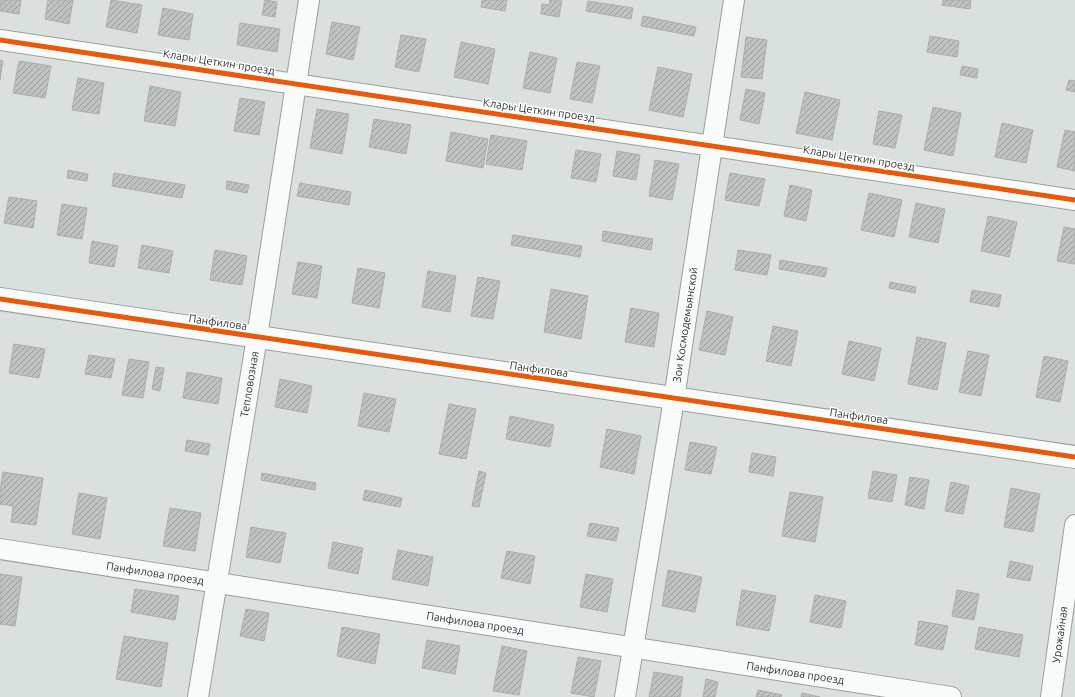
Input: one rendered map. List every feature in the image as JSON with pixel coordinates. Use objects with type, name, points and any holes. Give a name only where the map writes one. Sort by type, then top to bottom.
[{"type":"street","name":"Тепловозная","points":[[198,697],[257,337],[309,0]]},
{"type":"street","name":"Зои Космодемьянской","points":[[625,697],[674,399],[734,0]]},
{"type":"street","name":"Клары Цеткин проезд","points":[[0,40],[1075,200]]},
{"type":"street","name":"Панфилова","points":[[0,299],[1075,457]]},
{"type":"street","name":"Урожайная","points":[[1051,697],[1075,525]]},
{"type":"street","name":"Панфилова проезд","points":[[0,549],[951,697]]},
{"type":"building","points":[[0,0],[21,0],[19,14],[0,11]]},
{"type":"building","points":[[48,0],[73,0],[69,24],[45,19]]},
{"type":"building","points":[[111,0],[142,5],[137,33],[106,27]]},
{"type":"building","points":[[265,0],[277,2],[275,17],[262,15]]},
{"type":"building","points":[[482,0],[507,0],[505,11],[481,7]]},
{"type":"building","points":[[550,0],[562,0],[559,17],[541,14],[542,4],[549,5]]},
{"type":"building","points":[[943,0],[971,0],[970,9],[942,5]]},
{"type":"building","points":[[588,1],[633,8],[631,19],[586,11]]},
{"type":"building","points":[[163,8],[193,14],[189,40],[158,35]]},
{"type":"building","points":[[643,16],[696,27],[694,36],[641,26]]},
{"type":"building","points":[[332,22],[360,27],[353,60],[326,54]]},
{"type":"building","points":[[240,23],[280,29],[277,52],[237,45]]},
{"type":"building","points":[[401,35],[426,39],[419,72],[395,67]]},
{"type":"building","points":[[930,36],[959,41],[957,57],[927,52]]},
{"type":"building","points":[[746,37],[767,40],[762,79],[741,77]]},
{"type":"building","points":[[461,42],[495,49],[488,84],[454,77]]},
{"type":"building","points":[[530,52],[557,58],[550,93],[523,88]]},
{"type":"building","points":[[0,60],[3,61],[0,80]]},
{"type":"building","points":[[19,61],[51,66],[45,98],[13,93]]},
{"type":"building","points":[[577,62],[600,66],[592,103],[570,99]]},
{"type":"building","points":[[962,66],[978,69],[977,78],[960,75]]},
{"type":"building","points":[[658,67],[692,74],[683,117],[649,110]]},
{"type":"building","points":[[78,78],[104,83],[99,114],[72,110]]},
{"type":"building","points":[[1069,80],[1075,81],[1075,92],[1066,90]]},
{"type":"building","points":[[150,86],[181,92],[175,126],[144,121]]},
{"type":"building","points":[[746,89],[765,93],[759,124],[740,120]]},
{"type":"building","points":[[805,92],[840,100],[832,140],[796,133]]},
{"type":"building","points":[[240,98],[265,102],[259,135],[234,131]]},
{"type":"building","points":[[933,107],[961,113],[953,156],[924,150]]},
{"type":"building","points":[[317,109],[349,114],[342,154],[310,148]]},
{"type":"building","points":[[879,111],[902,115],[895,148],[873,144]]},
{"type":"building","points":[[374,119],[411,125],[406,154],[369,147]]},
{"type":"building","points":[[1002,123],[1033,130],[1026,163],[995,157]]},
{"type":"building","points":[[1065,130],[1075,132],[1075,171],[1057,167]]},
{"type":"building","points":[[451,132],[488,139],[483,168],[446,161]]},
{"type":"building","points":[[491,135],[527,141],[522,170],[486,164]]},
{"type":"building","points":[[576,150],[601,154],[596,182],[571,178]]},
{"type":"building","points":[[617,151],[640,155],[636,180],[613,176]]},
{"type":"building","points":[[655,160],[679,164],[672,200],[649,196]]},
{"type":"building","points":[[68,170],[88,174],[87,181],[67,178]]},
{"type":"building","points":[[114,173],[185,185],[182,198],[112,186]]},
{"type":"building","points":[[730,173],[765,179],[759,206],[725,200]]},
{"type":"building","points":[[227,181],[249,185],[247,193],[226,189]]},
{"type":"building","points":[[300,183],[351,192],[349,205],[297,196]]},
{"type":"building","points":[[790,185],[812,190],[806,221],[784,216]]},
{"type":"building","points":[[869,193],[902,200],[894,237],[861,230]]},
{"type":"building","points":[[9,197],[37,201],[33,228],[4,223]]},
{"type":"building","points":[[916,203],[945,209],[938,243],[909,237]]},
{"type":"building","points":[[62,204],[87,208],[82,239],[57,235]]},
{"type":"building","points":[[988,216],[1017,222],[1009,257],[981,251]]},
{"type":"building","points":[[1064,227],[1075,229],[1075,264],[1057,261]]},
{"type":"building","points":[[603,231],[653,239],[651,250],[602,241]]},
{"type":"building","points":[[513,235],[582,246],[580,257],[511,245]]},
{"type":"building","points":[[92,241],[118,246],[114,267],[89,263]]},
{"type":"building","points":[[142,245],[173,251],[169,273],[138,268]]},
{"type":"building","points":[[215,250],[247,256],[242,285],[210,280]]},
{"type":"building","points":[[738,250],[771,255],[767,275],[735,270]]},
{"type":"building","points":[[780,260],[827,268],[825,277],[779,269]]},
{"type":"building","points":[[298,262],[322,266],[317,298],[292,294]]},
{"type":"building","points":[[358,268],[385,273],[379,308],[352,303]]},
{"type":"building","points":[[428,271],[456,276],[450,312],[422,307]]},
{"type":"building","points":[[478,277],[500,281],[493,319],[471,316]]},
{"type":"building","points":[[890,282],[916,287],[915,293],[889,288]]},
{"type":"building","points":[[551,289],[588,296],[581,339],[544,332]]},
{"type":"building","points":[[972,290],[1001,295],[999,307],[970,302]]},
{"type":"building","points":[[631,308],[659,313],[654,347],[625,342]]},
{"type":"building","points":[[707,311],[733,317],[725,355],[699,350]]},
{"type":"building","points":[[773,326],[798,331],[791,366],[766,361]]},
{"type":"building","points":[[917,337],[946,343],[937,390],[908,384]]},
{"type":"building","points":[[849,341],[881,348],[874,381],[842,374]]},
{"type":"building","points":[[14,344],[45,349],[39,378],[9,373]]},
{"type":"building","points":[[968,351],[989,355],[981,396],[959,392]]},
{"type":"building","points":[[89,355],[115,359],[111,378],[85,374]]},
{"type":"building","points":[[1044,356],[1068,361],[1060,402],[1036,397]]},
{"type":"building","points":[[129,359],[149,362],[143,398],[122,395]]},
{"type":"building","points":[[156,367],[164,368],[160,391],[152,389]]},
{"type":"building","points":[[187,372],[222,378],[218,404],[183,398]]},
{"type":"building","points":[[280,379],[312,386],[307,413],[275,407]]},
{"type":"building","points":[[364,393],[396,399],[389,432],[358,426]]},
{"type":"building","points":[[449,404],[476,409],[466,459],[439,454]]},
{"type":"building","points":[[510,416],[554,425],[550,447],[506,439]]},
{"type":"building","points":[[607,429],[641,436],[634,474],[600,467]]},
{"type":"building","points":[[187,440],[210,444],[208,455],[185,451]]},
{"type":"building","points":[[690,442],[717,447],[711,474],[685,470]]},
{"type":"building","points":[[752,453],[776,457],[773,476],[749,472]]},
{"type":"building","points":[[479,471],[486,473],[479,507],[472,506]]},
{"type":"building","points":[[873,471],[897,475],[892,502],[868,498]]},
{"type":"building","points":[[3,472],[43,478],[36,525],[11,522],[13,506],[0,504],[0,490]]},
{"type":"building","points":[[262,473],[316,483],[315,490],[261,480]]},
{"type":"building","points":[[910,477],[929,480],[924,509],[905,505]]},
{"type":"building","points":[[951,482],[969,486],[963,514],[945,511]]},
{"type":"building","points":[[1011,488],[1040,494],[1033,532],[1004,527]]},
{"type":"building","points":[[365,490],[402,498],[400,507],[363,500]]},
{"type":"building","points":[[790,492],[823,497],[815,542],[782,536]]},
{"type":"building","points":[[79,493],[107,498],[100,539],[72,534]]},
{"type":"building","points":[[170,508],[201,513],[195,551],[163,546]]},
{"type":"building","points":[[590,523],[619,528],[616,541],[587,536]]},
{"type":"building","points":[[251,527],[286,533],[280,563],[246,557]]},
{"type":"building","points":[[333,542],[363,548],[358,574],[328,568]]},
{"type":"building","points":[[398,550],[433,557],[428,586],[392,579]]},
{"type":"building","points":[[507,551],[535,556],[530,584],[501,578]]},
{"type":"building","points":[[1010,561],[1033,566],[1030,581],[1007,577]]},
{"type":"building","points":[[668,570],[702,577],[695,612],[662,606]]},
{"type":"building","points":[[0,574],[22,577],[15,626],[0,624]]},
{"type":"building","points":[[586,574],[613,579],[607,612],[580,607]]},
{"type":"building","points":[[135,589],[179,596],[175,620],[131,612]]},
{"type":"building","points":[[742,590],[776,596],[769,631],[736,625]]},
{"type":"building","points":[[957,590],[979,594],[974,620],[952,616]]},
{"type":"building","points":[[815,595],[846,601],[841,628],[810,622]]},
{"type":"building","points":[[246,609],[269,613],[264,641],[240,636]]},
{"type":"building","points":[[919,621],[948,626],[943,650],[915,645]]},
{"type":"building","points":[[342,627],[380,634],[375,664],[337,656]]},
{"type":"building","points":[[979,627],[1023,635],[1019,657],[975,649]]},
{"type":"building","points":[[124,636],[168,643],[161,687],[116,679]]},
{"type":"building","points":[[427,640],[460,646],[455,674],[422,668]]},
{"type":"building","points":[[502,646],[527,651],[519,695],[493,691]]},
{"type":"building","points":[[578,657],[601,661],[594,697],[571,693]]},
{"type":"building","points":[[654,672],[683,677],[680,697],[649,697]]},
{"type":"building","points":[[706,679],[718,682],[715,697],[703,697]]},
{"type":"building","points":[[758,690],[782,695],[781,697],[756,697]]},
{"type":"building","points":[[802,693],[820,697],[801,697]]},
{"type":"cycle path","points":[[0,40],[1075,200]]},
{"type":"cycle path","points":[[0,299],[1075,457]]}]
